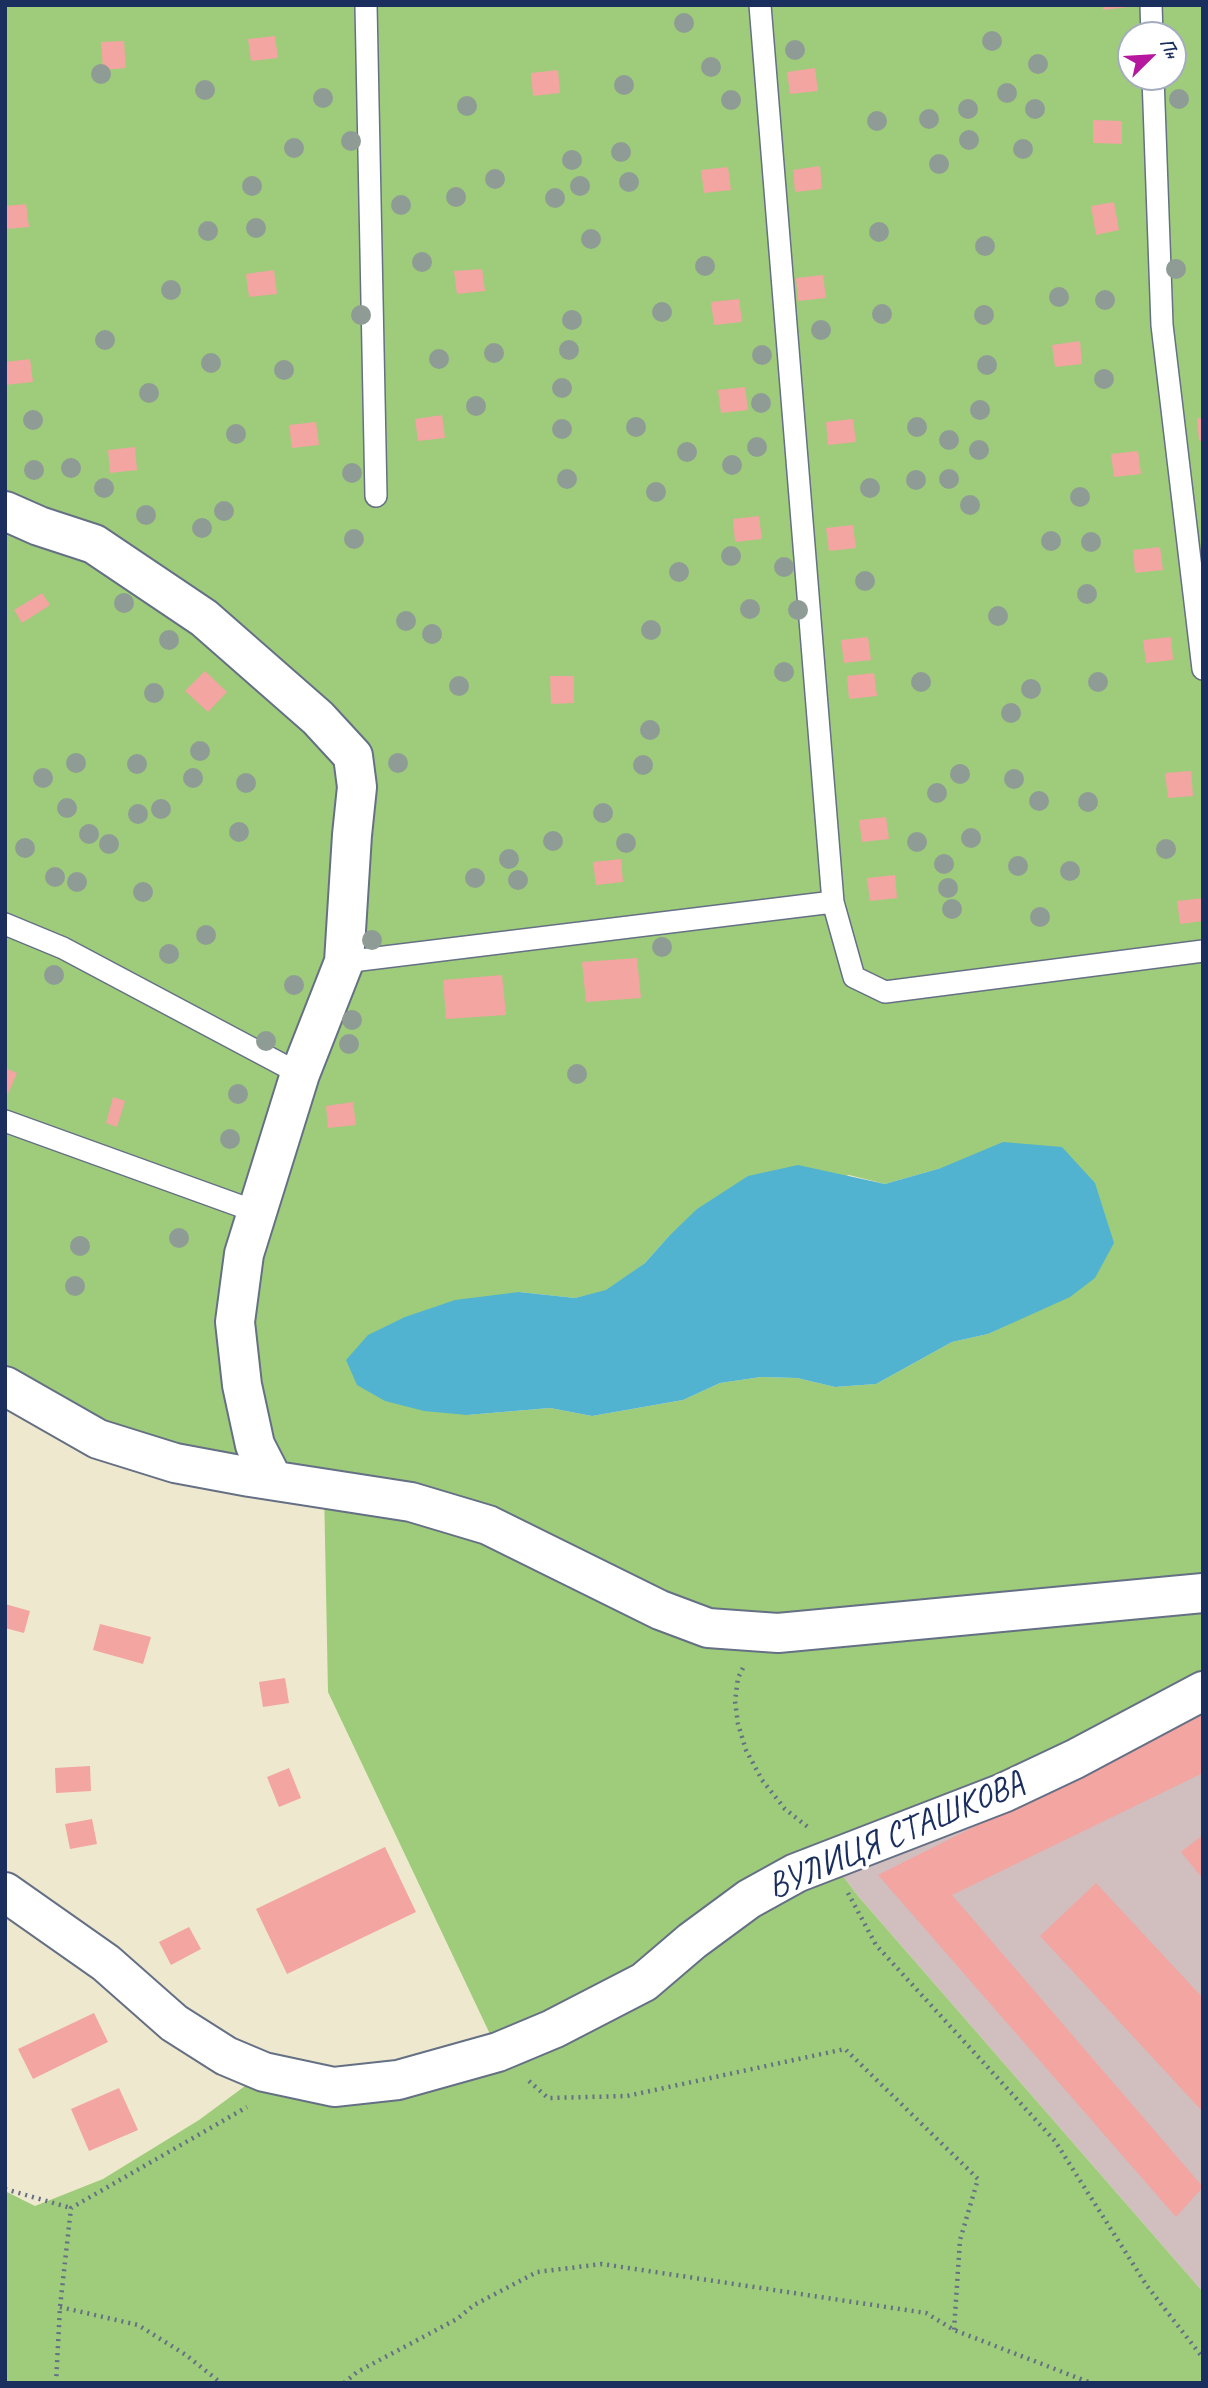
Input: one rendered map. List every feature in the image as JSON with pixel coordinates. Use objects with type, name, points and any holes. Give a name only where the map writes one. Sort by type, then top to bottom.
[{"type":"street","points":[[5,511],[38,526],[94,544],[204,618],[318,718],[353,756],[357,787],[344,962],[300,1074],[244,1254],[235,1322],[242,1385],[256,1445],[273,1480]]},
{"type":"street","points":[[5,1386],[98,1439],[176,1463],[411,1502],[488,1525],[660,1609],[708,1628],[778,1633],[1203,1593]]},
{"type":"street","name":"ВУЛИЦЯ СТАШКОВА","points":[[5,1892],[106,1964],[174,2023],[226,2056],[264,2071],[334,2087],[398,2080],[498,2052],[553,2029],[644,1982],[692,1941],[749,1899],[796,1873],[1003,1793],[1075,1759],[1203,1691]]},
{"type":"lane","points":[[366,5],[376,496]]},
{"type":"lane","points":[[760,5],[833,902],[854,977],[885,992],[1203,951]]},
{"type":"lane","points":[[1154,91],[1162,325],[1203,669]]},
{"type":"lane","points":[[344,962],[833,902]]},
{"type":"lane","points":[[5,924],[63,948],[300,1074]]},
{"type":"lane","points":[[5,1121],[257,1212]]},
{"type":"path","points":[[778,1633],[756,1649],[738,1678],[734,1701],[746,1749],[762,1780],[785,1809],[814,1832],[844,1844],[876,1945],[1055,2141],[1147,2286],[1203,2358]]},
{"type":"path","points":[[498,2052],[548,2098],[627,2096],[845,2049],[978,2179],[960,2241],[954,2330]]},
{"type":"path","points":[[5,2189],[71,2208],[258,2101]]},
{"type":"path","points":[[56,2383],[60,2307],[71,2208]]},
{"type":"path","points":[[344,2383],[357,2372],[457,2319],[474,2305],[537,2272],[601,2264],[926,2313],[954,2330],[1091,2383]]},
{"type":"path","points":[[60,2307],[138,2325],[186,2355],[221,2383]]},
{"type":"shaded area","points":[[1203,1691],[1203,2292],[858,1896],[830,1859]]},
{"type":"green space","points":[[5,5],[1203,5],[1203,1691],[830,1859],[858,1896],[1203,2292],[1203,2383],[5,2383],[5,2191],[35,2206],[103,2179],[199,2120],[264,2072],[335,2087],[498,2051],[328,1692],[324,1489],[250,1477],[5,1386]],"holes":[[[941,1168],[1026,1316],[988,1334],[952,1342],[876,1384],[835,1387],[797,1378],[761,1377],[720,1383],[683,1400],[592,1416],[550,1408],[467,1415],[519,1292],[575,1298],[606,1291],[645,1263],[669,1236],[849,1175],[885,1184]]]},
{"type":"water","points":[[1003,1142],[1062,1147],[1095,1183],[1114,1243],[1095,1278],[1070,1297],[988,1334],[952,1342],[876,1384],[835,1387],[797,1378],[761,1377],[720,1383],[683,1400],[592,1416],[550,1408],[467,1415],[424,1411],[385,1401],[357,1385],[346,1360],[368,1335],[405,1317],[455,1300],[519,1292],[575,1298],[606,1290],[645,1263],[697,1209],[748,1176],[798,1165],[885,1184],[941,1168]]},
{"type":"building","points":[[1103,5],[1129,5],[1129,7],[1103,10]]},
{"type":"building","points":[[275,36],[278,58],[251,61],[248,39]]},
{"type":"building","points":[[124,41],[126,68],[103,70],[101,42]]},
{"type":"building","points":[[815,68],[818,91],[790,94],[787,72]]},
{"type":"building","points":[[558,70],[560,93],[533,96],[531,73]]},
{"type":"building","points":[[1093,120],[1122,121],[1122,144],[1093,143]]},
{"type":"building","points":[[820,166],[822,189],[795,192],[793,170]]},
{"type":"building","points":[[728,167],[731,190],[704,193],[701,170]]},
{"type":"building","points":[[1114,202],[1119,230],[1096,235],[1091,206]]},
{"type":"building","points":[[26,204],[29,227],[5,229],[5,206]]},
{"type":"building","points":[[482,269],[485,291],[457,294],[454,271]]},
{"type":"building","points":[[274,270],[277,294],[249,297],[246,274]]},
{"type":"building","points":[[823,275],[826,298],[798,301],[796,278]]},
{"type":"building","points":[[739,299],[742,322],[714,325],[711,302]]},
{"type":"building","points":[[1080,341],[1082,364],[1055,367],[1052,345]]},
{"type":"building","points":[[30,359],[33,382],[5,385],[5,362]]},
{"type":"building","points":[[745,387],[748,410],[721,413],[718,390]]},
{"type":"building","points":[[442,415],[445,438],[418,441],[415,419]]},
{"type":"building","points":[[1197,418],[1203,418],[1203,441],[1199,441]]},
{"type":"building","points":[[853,419],[856,442],[828,445],[826,422]]},
{"type":"building","points":[[316,422],[319,445],[292,448],[289,425]]},
{"type":"building","points":[[135,447],[137,470],[110,473],[108,450]]},
{"type":"building","points":[[1138,451],[1141,474],[1114,477],[1111,454]]},
{"type":"building","points":[[759,516],[762,539],[735,542],[733,519]]},
{"type":"building","points":[[853,525],[856,548],[829,551],[826,528]]},
{"type":"building","points":[[1160,547],[1163,570],[1135,573],[1133,550]]},
{"type":"building","points":[[42,593],[50,605],[22,623],[14,610]]},
{"type":"building","points":[[868,637],[871,660],[844,663],[841,640]]},
{"type":"building","points":[[1171,637],[1173,660],[1146,663],[1143,640]]},
{"type":"building","points":[[205,671],[227,692],[208,712],[185,691]]},
{"type":"building","points":[[874,673],[877,696],[849,699],[847,676]]},
{"type":"building","points":[[550,676],[574,676],[574,703],[551,704]]},
{"type":"building","points":[[1191,771],[1193,796],[1168,798],[1165,773]]},
{"type":"building","points":[[886,817],[889,839],[862,842],[859,820]]},
{"type":"building","points":[[621,859],[623,882],[596,885],[593,862]]},
{"type":"building","points":[[895,875],[897,898],[870,901],[867,878]]},
{"type":"building","points":[[1203,898],[1203,921],[1180,924],[1177,901]]},
{"type":"building","points":[[637,958],[641,998],[586,1002],[582,962]]},
{"type":"building","points":[[502,975],[506,1015],[446,1019],[443,980]]},
{"type":"building","points":[[5,1068],[17,1073],[8,1094],[5,1093]]},
{"type":"building","points":[[113,1097],[125,1101],[117,1127],[106,1123]]},
{"type":"building","points":[[353,1102],[356,1125],[328,1128],[326,1106]]},
{"type":"building","points":[[5,1604],[30,1611],[24,1633],[5,1628]]},
{"type":"building","points":[[100,1624],[151,1637],[143,1664],[93,1650]]},
{"type":"building","points":[[285,1678],[289,1703],[263,1707],[259,1682]]},
{"type":"building","points":[[1203,1712],[1203,1773],[952,1895],[1203,2187],[1176,2217],[878,1875]]},
{"type":"building","points":[[90,1766],[91,1791],[56,1793],[55,1768]]},
{"type":"building","points":[[289,1768],[301,1798],[279,1807],[267,1777]]},
{"type":"building","points":[[92,1819],[97,1844],[70,1849],[65,1824]]},
{"type":"building","points":[[1203,1835],[1203,1879],[1181,1852]]},
{"type":"building","points":[[385,1847],[416,1912],[287,1974],[256,1909]]},
{"type":"building","points":[[1096,1883],[1203,1998],[1203,2112],[1040,1936]]},
{"type":"building","points":[[189,1927],[201,1949],[171,1965],[159,1942]]},
{"type":"building","points":[[94,2013],[108,2042],[33,2079],[18,2049]]},
{"type":"building","points":[[119,2088],[138,2130],[89,2151],[71,2109]]}]
